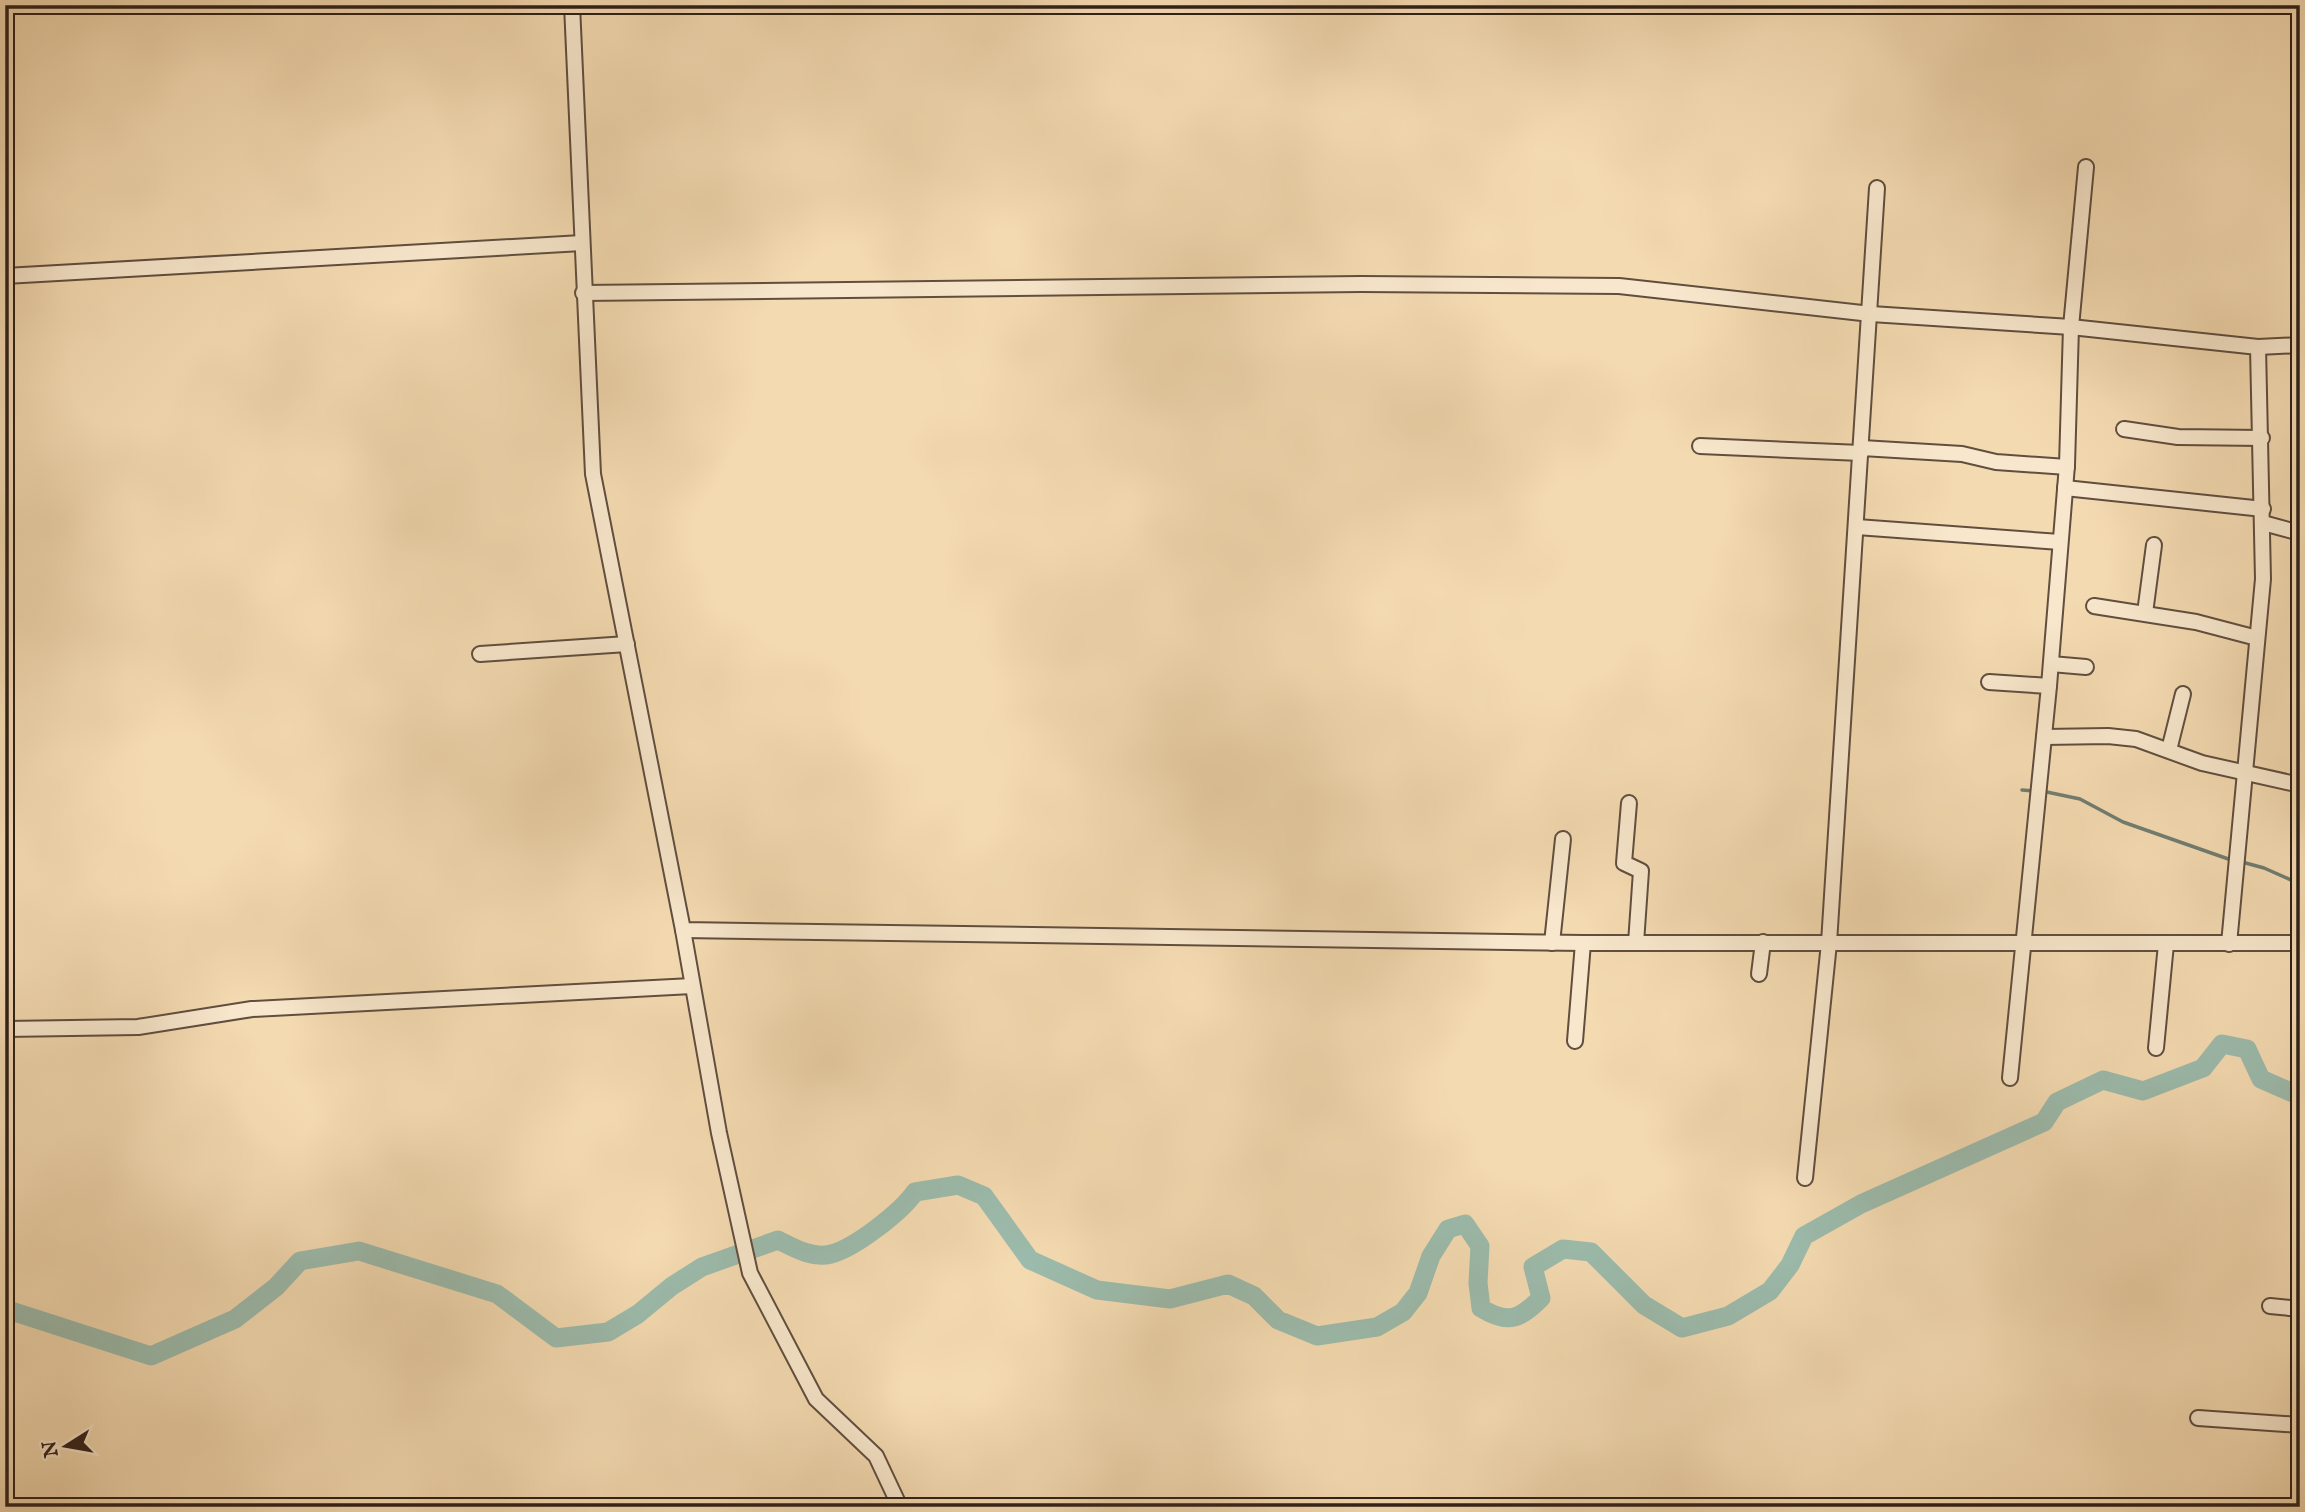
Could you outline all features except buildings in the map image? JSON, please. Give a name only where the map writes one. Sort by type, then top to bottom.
[{"type":"street","points":[[572,5],[593,474],[750,1273],[817,1399],[876,1456],[900,1507]]},
{"type":"street","points":[[2010,1078],[2051,664],[2067,467],[2071,327],[2086,167]]},
{"type":"street","points":[[1805,1178],[1829,943],[1877,188]]},
{"type":"street","points":[[5,275],[582,243]]},
{"type":"street","points":[[583,293],[1361,284],[1619,286],[1871,314],[2071,327],[2258,347],[2300,345]]},
{"type":"street","points":[[2229,944],[2258,638],[2263,516],[2258,347]]},
{"type":"street","points":[[2124,429],[2178,437],[2262,438]]},
{"type":"street","points":[[1700,446],[1962,454],[1996,462],[2067,467]]},
{"type":"street","points":[[2065,488],[2263,516],[2300,533]]},
{"type":"street","points":[[1857,527],[2060,542]]},
{"type":"street","points":[[2145,613],[2154,545]]},
{"type":"street","points":[[2094,606],[2196,622],[2258,638]]},
{"type":"street","points":[[480,654],[627,644]]},
{"type":"street","points":[[2051,664],[2087,667]]},
{"type":"street","points":[[1989,682],[2049,686]]},
{"type":"street","points":[[2169,750],[2183,694]]},
{"type":"street","points":[[2044,737],[2108,736],[2136,739],[2244,773],[2300,785]]},
{"type":"street","points":[[1629,803],[1624,863],[1641,871],[1636,943]]},
{"type":"street","points":[[1552,943],[1563,839]]},
{"type":"street","points":[[683,930],[1552,943],[2300,943]]},
{"type":"street","points":[[1759,974],[1763,942]]},
{"type":"street","points":[[1575,1041],[1583,943]]},
{"type":"street","points":[[2156,1048],[2166,944]]},
{"type":"street","points":[[5,1029],[138,1027],[252,1009],[692,986]]},
{"type":"street","points":[[2270,1306],[2300,1309]]},
{"type":"street","points":[[2198,1418],[2300,1425]]},
{"type":"waterway","points":[[2022,790],[2034,791]]},
{"type":"waterway","points":[[2042,791],[2080,799],[2123,822],[2234,861]]},
{"type":"waterway","points":[[2242,862],[2264,868],[2300,884]]},
{"type":"waterway","points":[[5,1309],[151,1356],[235,1319],[276,1287],[300,1261],[359,1251],[497,1294],[556,1338],[608,1332],[638,1314],[672,1286],[702,1267],[778,1240],[811,1254],[831,1254],[852,1245],[877,1228],[915,1192],[958,1185],[984,1196],[1030,1260],[1097,1290],[1170,1299],[1228,1284],[1254,1296],[1278,1320],[1317,1336],[1377,1327],[1403,1312],[1418,1293],[1431,1256],[1448,1229],[1465,1224],[1480,1246],[1478,1283],[1481,1308],[1490,1313],[1499,1317],[1513,1317],[1534,1305],[1541,1298],[1533,1267],[1563,1249],[1591,1252],[1644,1305],[1682,1328],[1728,1316],[1770,1291],[1790,1265],[1804,1236],[1861,1204],[2044,1122],[2057,1102],[2103,1080],[2143,1091],[2203,1068],[2222,1044],[2247,1049],[2261,1079],[2300,1096]]}]
